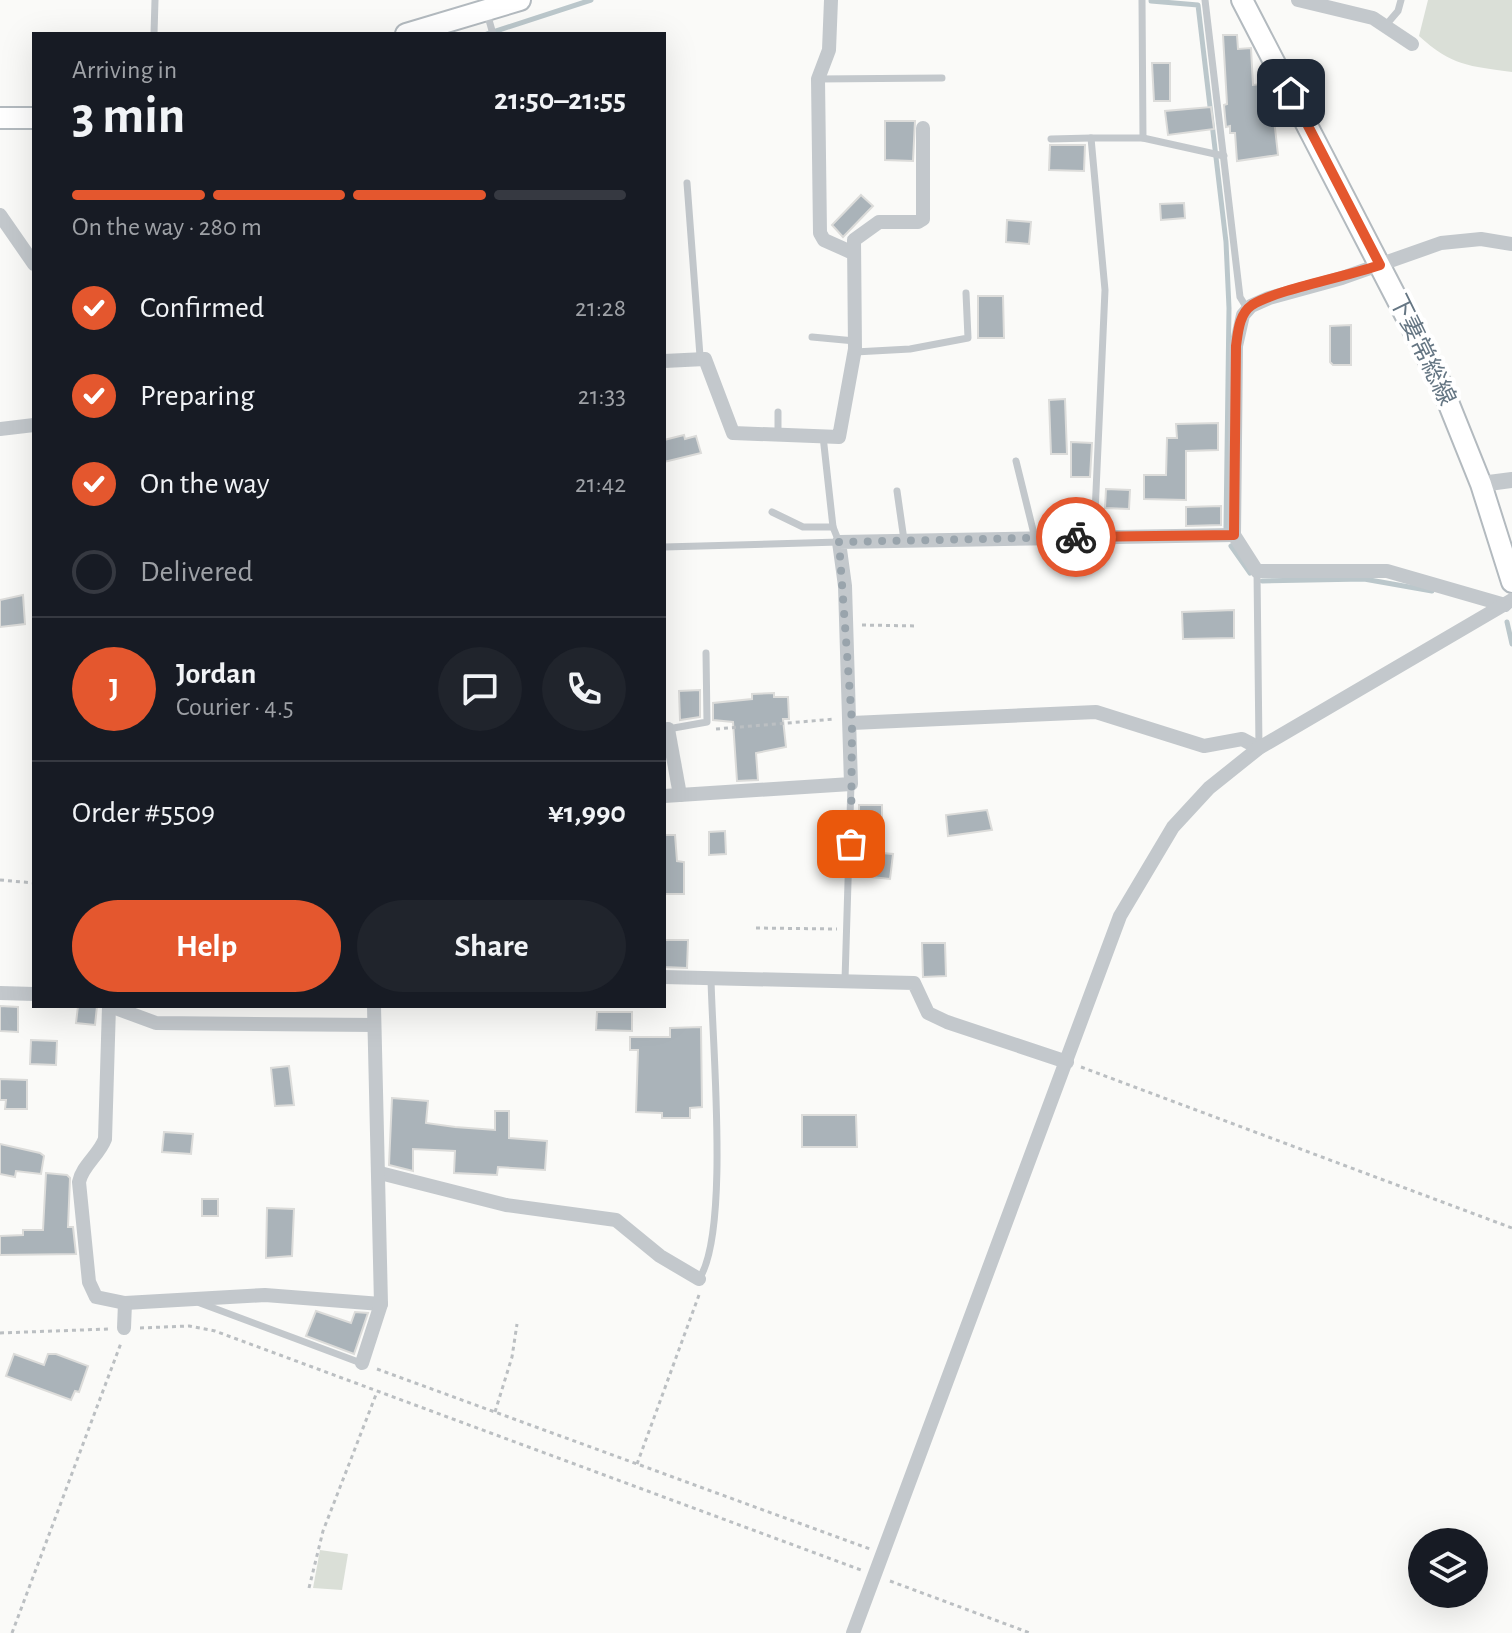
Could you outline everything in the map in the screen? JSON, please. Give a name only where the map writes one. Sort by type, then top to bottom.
[{"type":"main road","points":[[416,32],[488,17],[520,0]]},
{"type":"main road","name":"下妻常総線","points":[[1242,0],[1440,382],[1481,484],[1512,582]]},
{"type":"main road","points":[[0,118],[32,118]]},
{"type":"street","points":[[831,0],[829,50],[818,79],[820,233],[824,240],[853,253]]},
{"type":"street","points":[[1298,0],[1349,10],[1386,25],[1412,44]]},
{"type":"street","points":[[666,361],[700,356],[710,367],[730,430],[740,435],[839,437],[855,346],[854,240],[869,226],[923,219],[923,128]]},
{"type":"street","points":[[0,215],[32,261]]},
{"type":"street","points":[[1508,603],[1387,571],[1257,571],[1234,535],[1236,346],[1239,327],[1248,310],[1269,298],[1380,265],[1419,249],[1458,240],[1512,244]]},
{"type":"street","points":[[0,429],[32,425]]},
{"type":"street","points":[[1481,484],[1512,480]]},
{"type":"street","points":[[666,796],[851,784],[847,624],[836,534],[904,540],[1234,535]]},
{"type":"street","points":[[853,1633],[1120,916],[1141,876],[1173,827],[1203,792],[1259,748],[1508,603]]},
{"type":"street","points":[[851,720],[1096,712],[1204,746],[1242,739],[1259,748]]},
{"type":"street","points":[[668,729],[680,795]]},
{"type":"street","points":[[666,977],[914,983],[928,1013],[1067,1062]]},
{"type":"street","points":[[0,993],[32,994]]},
{"type":"street","points":[[114,1008],[105,1139],[101,1151],[80,1174],[79,1182],[92,1291],[102,1300],[125,1303],[265,1295],[381,1304]]},
{"type":"street","points":[[117,1008],[156,1023],[374,1025]]},
{"type":"street","points":[[362,1363],[381,1304],[374,1008]]},
{"type":"street","points":[[380,1173],[506,1205],[616,1220],[630,1228],[660,1256],[699,1279]]},
{"type":"street","points":[[124,1328],[125,1303]]},
{"type":"lane","points":[[154,32],[155,0]]},
{"type":"lane","points":[[1142,0],[1143,138]]},
{"type":"lane","points":[[1205,0],[1220,155],[1240,297],[1248,310]]},
{"type":"lane","points":[[1386,25],[1398,11],[1401,0]]},
{"type":"lane","points":[[488,17],[492,32]]},
{"type":"lane","points":[[818,79],[942,78]]},
{"type":"lane","points":[[1091,138],[1105,290],[1094,536]]},
{"type":"lane","points":[[1051,139],[1143,138],[1220,155]]},
{"type":"lane","points":[[687,183],[700,356]]},
{"type":"lane","points":[[812,337],[855,346],[910,349],[968,338],[966,293]]},
{"type":"lane","points":[[778,412],[778,436]]},
{"type":"lane","points":[[823,436],[836,534]]},
{"type":"lane","points":[[1016,461],[1035,538]]},
{"type":"lane","points":[[897,491],[904,540]]},
{"type":"lane","points":[[772,512],[803,527],[836,534]]},
{"type":"lane","points":[[666,547],[745,547],[836,534]]},
{"type":"lane","points":[[1257,571],[1259,748]]},
{"type":"lane","points":[[668,729],[707,722],[706,653]]},
{"type":"lane","points":[[845,980],[851,784]]},
{"type":"lane","points":[[699,1279],[709,1262],[716,1214],[711,978]]},
{"type":"lane","points":[[183,1298],[362,1363]]},
{"type":"path","points":[[847,624],[918,626]]},
{"type":"path","points":[[706,730],[851,720]]},
{"type":"path","points":[[0,880],[32,883]]},
{"type":"path","points":[[756,928],[847,929]]},
{"type":"path","points":[[1067,1062],[1512,1228]]},
{"type":"path","points":[[637,1464],[699,1302],[699,1279]]},
{"type":"path","points":[[495,1412],[512,1357],[517,1324]]},
{"type":"path","points":[[0,1333],[189,1326],[215,1331],[1030,1633]]},
{"type":"path","points":[[12,1633],[124,1328]]},
{"type":"path","points":[[362,1363],[882,1554]]},
{"type":"path","points":[[309,1588],[323,1531],[377,1391]]},
{"type":"shaded area","points":[[1428,0],[1512,0],[1512,72],[1462,63],[1441,53],[1419,36]]},
{"type":"shaded area","points":[[320,1550],[348,1554],[342,1590],[313,1588]]},
{"type":"building","points":[[1223,35],[1237,35],[1238,49],[1251,48],[1253,85],[1270,83],[1278,155],[1237,161],[1235,133],[1230,133],[1230,126],[1226,127]]},
{"type":"building","points":[[1152,63],[1170,63],[1170,101],[1154,101]]},
{"type":"building","points":[[1211,107],[1214,129],[1168,135],[1165,111]]},
{"type":"building","points":[[885,121],[915,121],[913,161],[885,160]]},
{"type":"building","points":[[1050,145],[1085,145],[1084,171],[1049,170]]},
{"type":"building","points":[[861,195],[873,206],[843,237],[832,225]]},
{"type":"building","points":[[1184,203],[1185,218],[1161,220],[1160,204]]},
{"type":"building","points":[[1007,220],[1031,222],[1029,244],[1006,242]]},
{"type":"building","points":[[978,296],[1003,296],[1004,338],[978,338]]},
{"type":"building","points":[[1351,325],[1351,365],[1333,365],[1330,362],[1330,326]]},
{"type":"building","points":[[1065,399],[1067,454],[1051,454],[1049,400]]},
{"type":"building","points":[[1218,423],[1218,450],[1186,451],[1186,500],[1144,499],[1144,475],[1166,475],[1167,438],[1177,438],[1176,424]]},
{"type":"building","points":[[696,436],[701,453],[666,462],[666,440]]},
{"type":"building","points":[[1071,442],[1092,443],[1090,477],[1071,477]]},
{"type":"building","points":[[1106,489],[1130,490],[1129,509],[1105,508]]},
{"type":"building","points":[[1221,506],[1221,525],[1186,526],[1186,507]]},
{"type":"building","points":[[23,595],[25,624],[0,627],[0,600]]},
{"type":"building","points":[[1234,610],[1234,638],[1183,639],[1182,612]]},
{"type":"building","points":[[700,690],[700,717],[680,720],[679,691]]},
{"type":"building","points":[[774,693],[774,697],[788,697],[789,719],[783,719],[786,747],[756,753],[758,780],[737,781],[733,722],[713,720],[713,703],[752,699],[752,694]]},
{"type":"building","points":[[859,805],[882,805],[882,853],[893,854],[890,879],[862,876],[867,836],[859,836]]},
{"type":"building","points":[[987,810],[992,830],[948,836],[946,815]]},
{"type":"building","points":[[725,831],[726,854],[709,855],[709,832]]},
{"type":"building","points":[[666,835],[675,835],[677,861],[684,862],[684,894],[666,894]]},
{"type":"building","points":[[666,940],[688,940],[687,968],[666,967]]},
{"type":"building","points":[[922,943],[945,943],[946,976],[923,977]]},
{"type":"building","points":[[0,1006],[18,1007],[18,1032],[0,1031]]},
{"type":"building","points":[[78,1008],[97,1008],[95,1025],[76,1023]]},
{"type":"building","points":[[597,1012],[632,1012],[632,1031],[596,1030]]},
{"type":"building","points":[[701,1027],[702,1107],[690,1108],[690,1118],[662,1118],[662,1113],[636,1112],[638,1050],[630,1050],[630,1037],[670,1037],[670,1028]]},
{"type":"building","points":[[31,1040],[57,1041],[56,1065],[30,1064]]},
{"type":"building","points":[[289,1066],[294,1105],[275,1106],[271,1068]]},
{"type":"building","points":[[0,1079],[27,1080],[27,1109],[5,1109],[6,1100],[0,1100]]},
{"type":"building","points":[[392,1098],[428,1101],[426,1123],[455,1127],[495,1130],[495,1111],[509,1111],[509,1138],[547,1141],[545,1170],[498,1167],[497,1175],[454,1173],[455,1151],[413,1149],[413,1171],[389,1165]]},
{"type":"building","points":[[802,1115],[856,1115],[857,1147],[802,1147]]},
{"type":"building","points":[[164,1132],[193,1134],[191,1154],[162,1152]]},
{"type":"building","points":[[0,1144],[40,1153],[44,1156],[41,1174],[16,1171],[15,1177],[0,1174]]},
{"type":"building","points":[[46,1173],[70,1178],[68,1227],[73,1227],[76,1254],[0,1255],[0,1236],[23,1235],[23,1230],[43,1230]]},
{"type":"building","points":[[202,1199],[218,1199],[218,1216],[202,1216]]},
{"type":"building","points":[[267,1208],[294,1209],[292,1256],[266,1258]]},
{"type":"building","points":[[316,1311],[351,1323],[355,1312],[368,1313],[354,1354],[306,1336]]},
{"type":"building","points":[[14,1354],[44,1365],[48,1354],[56,1354],[88,1366],[79,1392],[75,1391],[71,1400],[6,1376]]},
{"type":"waterway","points":[[493,32],[591,0]]},
{"type":"waterway","points":[[1151,1],[1198,5],[1226,242],[1229,308],[1226,528]]},
{"type":"waterway","points":[[1231,546],[1250,573]]},
{"type":"waterway","points":[[1262,581],[1364,579],[1432,591]]},
{"type":"waterway","points":[[1507,622],[1512,644]]},
{"type":"way so far","points":[[851,844],[852,723],[845,586],[839,542],[1076,537]]},
{"type":"route","points":[[1076,537],[1234,535],[1236,346],[1243,315],[1251,306],[1269,298],[1380,265],[1291,93]]}]
